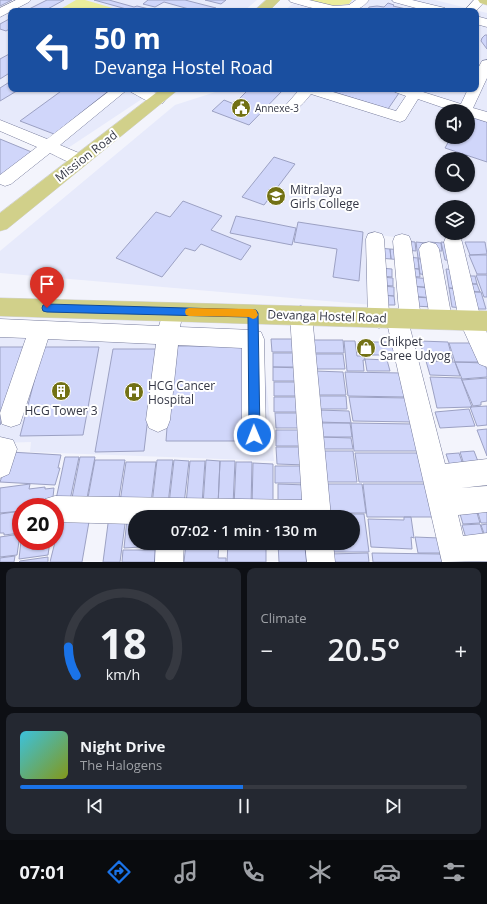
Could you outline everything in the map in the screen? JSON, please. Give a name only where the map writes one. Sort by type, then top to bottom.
[{"type":"main road","points":[[265,8],[274,0]]},
{"type":"main road","name":"Mission Road","points":[[2,221],[169,92]]},
{"type":"main road","name":"Devanga Hostel Road","points":[[0,307],[253,313],[395,319],[478,320]]},
{"type":"street","points":[[10,8],[25,0]]},
{"type":"street","points":[[295,0],[326,8]]},
{"type":"street","points":[[352,8],[363,0]]},
{"type":"street","points":[[473,8],[480,0]]},
{"type":"street","points":[[400,1],[406,5],[420,8]]},
{"type":"street","points":[[479,76],[485,57]]},
{"type":"street","points":[[5,180],[117,92]]},
{"type":"street","points":[[292,106],[305,92]]},
{"type":"street","points":[[318,92],[400,117],[415,92]]},
{"type":"street","points":[[419,92],[449,104]]},
{"type":"street","points":[[469,104],[474,92]]},
{"type":"street","points":[[475,113],[487,117]]},
{"type":"street","points":[[0,125],[80,160]]},
{"type":"street","points":[[375,239],[455,557],[487,547]]},
{"type":"street","points":[[395,319],[402,241]]},
{"type":"street","points":[[453,242],[478,320],[487,356]]},
{"type":"street","points":[[429,249],[441,319]]},
{"type":"street","points":[[158,420],[172,312]]},
{"type":"street","points":[[253,313],[254,435]]},
{"type":"street","points":[[301,315],[317,510]]},
{"type":"street","points":[[0,328],[253,339]]},
{"type":"street","points":[[11,416],[40,330]]},
{"type":"street","points":[[434,478],[487,472]]},
{"type":"street","points":[[441,504],[487,499]]},
{"type":"street","points":[[64,509],[128,512]]},
{"type":"street","points":[[169,562],[170,550]]},
{"type":"street","points":[[320,550],[321,562]]},
{"type":"shaded area","points":[[29,0],[257,0],[248,8],[14,8]]},
{"type":"shaded area","name":"Mitralaya Girls College","points":[[297,0],[435,0],[467,8],[288,8]]},
{"type":"shaded area","name":"Mitralaya Girls College","points":[[479,11],[487,13],[487,310],[412,307],[403,238],[370,234],[373,305],[0,273],[0,251],[175,105],[216,92],[479,92]]},
{"type":"shaded area","points":[[8,12],[8,92],[152,92],[68,148],[0,120],[0,16]]},
{"type":"shaded area","name":"HCG Cancer Hospital","points":[[0,334],[262,341],[274,461],[30,452],[31,442],[0,443]]},
{"type":"green space","points":[[76,0],[85,0],[113,8],[62,8]]},
{"type":"green space","points":[[307,0],[352,0],[349,4],[331,6]]},
{"type":"building","points":[[0,0],[12,0],[0,6]]},
{"type":"building","points":[[47,0],[64,0],[49,8],[31,8]]},
{"type":"building","points":[[94,0],[109,0],[134,7],[137,6],[145,8],[123,8]]},
{"type":"building","points":[[148,0],[185,0],[216,8],[185,8],[164,2],[155,7],[143,4]]},
{"type":"building","points":[[205,0],[226,0],[221,4]]},
{"type":"building","points":[[388,3],[402,8],[368,8],[377,6],[384,7]]},
{"type":"building","points":[[8,20],[8,30],[6,31],[0,29],[0,24]]},
{"type":"building","points":[[485,35],[487,35],[487,49],[481,41]]},
{"type":"building","points":[[8,55],[8,74],[0,79],[0,59]]},
{"type":"building","points":[[8,83],[8,92],[15,92],[0,101],[0,88]]},
{"type":"building","points":[[60,92],[107,92],[54,134],[20,121]]},
{"type":"building","name":"Annexe-3","points":[[246,92],[281,92],[249,125],[212,111],[224,100],[234,104]]},
{"type":"building","points":[[334,92],[399,93],[388,109]]},
{"type":"building","points":[[475,118],[487,122],[487,162],[475,158],[475,152],[457,152],[445,148],[447,144],[475,144]]},
{"type":"building","points":[[0,139],[34,153],[0,180]]},
{"type":"building","points":[[274,157],[295,164],[264,205],[242,197]]},
{"type":"building","points":[[183,201],[222,216],[211,230],[251,246],[241,260],[201,244],[195,251],[185,248],[162,277],[116,258],[156,212],[170,217]]},
{"type":"building","points":[[236,216],[296,228],[292,245],[230,233]]},
{"type":"building","points":[[298,222],[363,232],[359,281],[333,277],[337,249],[294,242]]},
{"type":"building","points":[[404,241],[415,242],[416,251],[406,250]]},
{"type":"building","points":[[416,242],[426,243],[428,259],[418,258]]},
{"type":"building","points":[[430,242],[441,243],[442,251],[431,251]]},
{"type":"building","points":[[441,242],[452,243],[456,261],[445,260]]},
{"type":"building","points":[[465,242],[485,242],[487,254],[470,255]]},
{"type":"building","points":[[378,248],[390,249],[391,259],[379,258]]},
{"type":"building","points":[[390,249],[402,250],[403,260],[391,259]]},
{"type":"building","points":[[469,255],[487,255],[487,274],[477,274]]},
{"type":"building","points":[[406,257],[418,258],[419,269],[407,268]]},
{"type":"building","points":[[418,259],[428,259],[431,275],[420,274]]},
{"type":"building","points":[[380,268],[392,269],[392,277],[381,276]]},
{"type":"building","points":[[408,268],[419,269],[420,277],[409,276]]},
{"type":"building","points":[[446,269],[456,270],[460,289],[449,288]]},
{"type":"building","points":[[476,275],[487,275],[487,297],[484,297]]},
{"type":"building","points":[[461,276],[475,276],[477,284],[464,284]]},
{"type":"building","points":[[381,277],[393,278],[393,286],[381,285]]},
{"type":"building","points":[[409,277],[431,279],[433,288],[410,286]]},
{"type":"building","points":[[463,284],[477,284],[480,292],[465,291]]},
{"type":"building","points":[[382,286],[394,287],[394,296],[382,295]]},
{"type":"building","points":[[410,286],[433,288],[434,298],[411,296]]},
{"type":"building","points":[[449,288],[460,289],[465,308],[452,307]]},
{"type":"building","points":[[465,292],[481,292],[486,309],[470,309]]},
{"type":"building","points":[[382,295],[394,296],[395,305],[383,305]]},
{"type":"building","points":[[412,297],[432,298],[434,307],[413,306]]},
{"type":"building","points":[[271,339],[300,339],[301,352],[272,352]]},
{"type":"building","points":[[312,340],[343,340],[344,353],[313,353]]},
{"type":"building","points":[[344,341],[355,341],[357,356],[364,356],[364,371],[347,371]]},
{"type":"building","points":[[420,341],[448,342],[453,361],[425,361]]},
{"type":"building","points":[[362,342],[394,342],[397,355],[364,355]]},
{"type":"building","points":[[449,343],[476,343],[482,362],[455,362]]},
{"type":"building","points":[[173,346],[245,346],[247,441],[166,441]]},
{"type":"building","points":[[0,347],[24,347],[0,425]]},
{"type":"building","name":"HCG Tower 3","points":[[43,347],[99,347],[83,435],[20,436]]},
{"type":"building","points":[[113,349],[156,349],[144,451],[95,452]]},
{"type":"building","points":[[273,353],[300,353],[301,367],[273,367]]},
{"type":"building","points":[[313,354],[343,354],[345,369],[314,369]]},
{"type":"building","points":[[365,359],[387,360],[390,371],[367,371]]},
{"type":"building","points":[[426,361],[455,362],[460,376],[430,375]]},
{"type":"building","points":[[455,362],[484,363],[487,370],[487,377],[462,379]]},
{"type":"building","points":[[273,367],[300,368],[301,381],[273,381]]},
{"type":"building","points":[[315,371],[343,372],[346,395],[317,395]]},
{"type":"building","points":[[345,372],[401,373],[406,397],[348,396]]},
{"type":"building","points":[[430,377],[461,378],[472,407],[437,408]]},
{"type":"building","points":[[487,378],[487,401],[481,402],[481,405],[473,406],[462,380]]},
{"type":"building","points":[[274,382],[301,382],[302,396],[274,396]]},
{"type":"building","points":[[317,396],[346,396],[347,409],[318,409]]},
{"type":"building","points":[[274,397],[302,397],[303,412],[274,412]]},
{"type":"building","points":[[349,397],[408,398],[412,422],[353,421]]},
{"type":"building","points":[[487,406],[487,425],[477,426],[470,407]]},
{"type":"building","points":[[469,409],[475,426],[440,428],[435,412]]},
{"type":"building","points":[[318,410],[349,411],[351,423],[319,422]]},
{"type":"building","points":[[275,413],[304,413],[305,428],[276,428]]},
{"type":"building","points":[[319,423],[350,423],[352,437],[321,437]]},
{"type":"building","points":[[351,423],[413,424],[418,451],[354,451]]},
{"type":"building","points":[[487,429],[487,456],[477,430]]},
{"type":"building","points":[[276,430],[304,430],[305,446],[276,446]]},
{"type":"building","points":[[322,437],[351,438],[353,449],[324,449]]},
{"type":"building","points":[[276,447],[305,447],[306,465],[277,464]]},
{"type":"building","points":[[320,451],[353,451],[357,482],[323,482]]},
{"type":"building","points":[[474,451],[482,472],[467,474],[460,452]]},
{"type":"building","points":[[10,452],[61,455],[58,468],[60,468],[55,485],[0,482]]},
{"type":"building","points":[[355,453],[419,453],[425,482],[359,482]]},
{"type":"building","points":[[459,453],[466,473],[453,474],[446,454]]},
{"type":"building","points":[[65,457],[79,457],[69,505],[64,505],[64,498],[56,498]]},
{"type":"building","points":[[80,457],[95,457],[86,503],[71,503]]},
{"type":"building","points":[[95,460],[125,460],[118,504],[87,503]]},
{"type":"building","points":[[157,460],[173,460],[168,504],[152,504]]},
{"type":"building","points":[[174,460],[189,461],[184,504],[169,504]]},
{"type":"building","points":[[206,460],[220,461],[218,505],[203,505]]},
{"type":"building","points":[[190,461],[205,461],[202,504],[186,504]]},
{"type":"building","points":[[220,461],[235,461],[233,505],[218,505]]},
{"type":"building","points":[[126,462],[156,462],[151,503],[120,502]]},
{"type":"building","points":[[236,462],[252,462],[251,507],[234,506]]},
{"type":"building","points":[[253,463],[273,464],[273,507],[252,507]]},
{"type":"building","points":[[275,466],[306,466],[307,483],[275,483]]},
{"type":"building","points":[[30,484],[29,489],[45,487],[45,489],[54,488],[53,498],[12,498],[12,512],[0,513],[0,488]]},
{"type":"building","points":[[278,484],[307,485],[308,506],[278,505]]},
{"type":"building","points":[[322,484],[362,484],[366,513],[360,513],[360,510],[324,510]]},
{"type":"building","points":[[363,484],[427,484],[434,517],[367,517]]},
{"type":"building","points":[[474,503],[480,523],[463,524],[457,504]]},
{"type":"building","points":[[475,503],[487,503],[487,523],[481,523]]},
{"type":"building","points":[[12,512],[12,534],[4,535],[4,533],[0,533],[0,514]]},
{"type":"building","points":[[360,514],[364,514],[369,552],[331,552],[331,550],[360,550]]},
{"type":"building","points":[[64,516],[90,516],[82,562],[50,562],[53,550],[64,550]]},
{"type":"building","points":[[109,516],[126,516],[120,562],[103,562]]},
{"type":"building","points":[[404,517],[411,517],[414,538],[411,537],[412,549],[371,547],[368,519],[404,520]]},
{"type":"building","points":[[127,519],[128,519],[128,548],[124,548]]},
{"type":"building","points":[[480,524],[487,546],[469,548],[462,525]]},
{"type":"building","points":[[487,524],[487,542],[481,525]]},
{"type":"building","points":[[12,535],[12,550],[18,550],[17,555],[0,557],[0,537]]},
{"type":"building","points":[[415,537],[439,538],[442,553],[418,553]]},
{"type":"building","points":[[20,550],[49,550],[48,555],[19,559]]},
{"type":"building","points":[[123,550],[161,550],[160,562],[122,562]]},
{"type":"building","points":[[185,550],[219,550],[218,558],[226,558],[226,562],[184,562]]},
{"type":"building","points":[[228,550],[266,550],[266,562],[227,562]]},
{"type":"building","points":[[278,550],[312,550],[313,562],[279,562]]},
{"type":"building","points":[[368,553],[369,562],[330,562],[329,554]]},
{"type":"building","points":[[372,553],[440,554],[442,562],[373,562]]},
{"type":"building","points":[[15,556],[14,562],[0,562],[0,558]]},
{"type":"building","points":[[48,557],[48,562],[19,562],[20,561]]},
{"type":"slow traffic","points":[[189,312],[253,313],[253,315]]},
{"type":"place","name":"Annexe-3","points":[[241,108]]},
{"type":"place","name":"Mitralaya Girls College","points":[[276,196]]},
{"type":"place","name":"Chikpet Saree Udyog","points":[[366,348]]},
{"type":"place","name":"HCG Tower 3","points":[[61,391]]},
{"type":"place","name":"HCG Cancer Hospital","points":[[134,392]]},
{"type":"route","points":[[47,308],[253,313],[254,435]]}]
